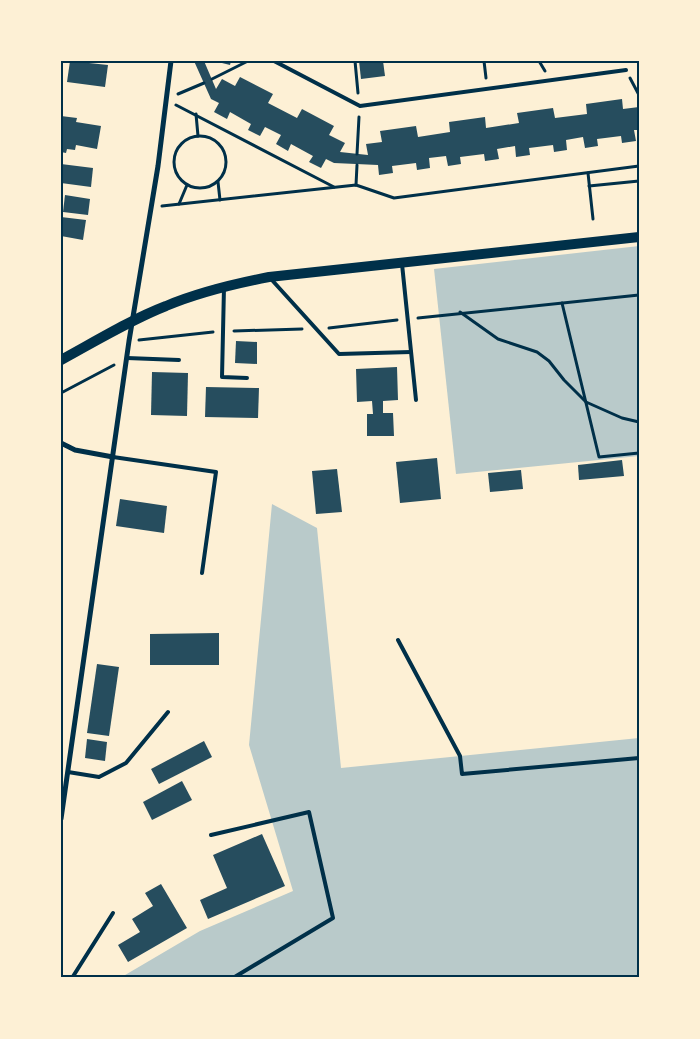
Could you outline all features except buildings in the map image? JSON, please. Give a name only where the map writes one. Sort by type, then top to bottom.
[{"type":"main road","points":[[61,360],[132,321],[165,306],[224,286],[269,277],[639,237]]},
{"type":"street","points":[[61,819],[129,341],[167,100],[171,61]]},
{"type":"street","points":[[61,443],[75,450],[113,457]]},
{"type":"lane","points":[[274,61],[360,106],[626,70]]},
{"type":"lane","points":[[401,262],[416,400]]},
{"type":"lane","points":[[269,277],[339,354],[411,352]]},
{"type":"lane","points":[[224,286],[222,377],[248,378]]},
{"type":"lane","points":[[127,358],[179,360]]},
{"type":"lane","points":[[113,457],[216,472],[202,573]]},
{"type":"lane","points":[[398,640],[460,756],[462,774],[639,758]]},
{"type":"lane","points":[[68,772],[100,777],[126,763],[168,712]]},
{"type":"lane","points":[[211,835],[309,812],[334,918],[233,978]]},
{"type":"lane","points":[[72,978],[113,913]]},
{"type":"path","points":[[212,79],[248,61]]},
{"type":"path","points":[[354,61],[360,106],[357,154]]},
{"type":"path","points":[[484,61],[486,89]]},
{"type":"path","points":[[626,70],[639,95]]},
{"type":"path","points":[[167,100],[204,82]]},
{"type":"path","points":[[167,100],[334,188]]},
{"type":"path","points":[[196,114],[198,136]]},
{"type":"path","points":[[218,182],[203,188],[187,185],[176,172],[175,156],[183,142],[198,136],[214,139],[225,152],[226,168],[218,182],[220,200]]},
{"type":"path","points":[[356,185],[357,165]]},
{"type":"path","points":[[151,207],[356,185],[394,198],[639,166]]},
{"type":"path","points":[[588,173],[593,219]]},
{"type":"path","points":[[590,186],[639,181]]},
{"type":"path","points":[[179,204],[187,185]]},
{"type":"path","points":[[129,341],[223,331],[315,329],[460,312],[639,295]]},
{"type":"path","points":[[562,303],[599,457],[639,453]]},
{"type":"path","points":[[460,312],[498,339],[538,352],[549,360],[564,380],[586,402],[622,418],[639,422]]},
{"type":"path","points":[[61,393],[127,358]]},
{"type":"shaded area","points":[[639,246],[639,456],[456,474],[434,269]]},
{"type":"shaded area","points":[[272,504],[317,528],[341,768],[639,738],[639,978],[120,978],[200,931],[293,891],[249,745]]}]
